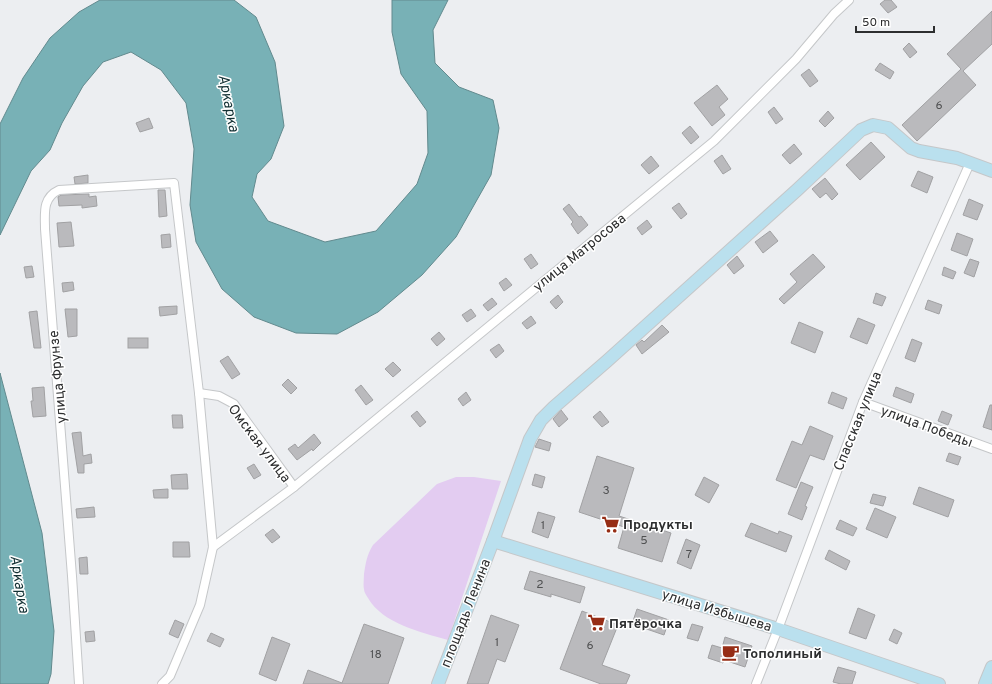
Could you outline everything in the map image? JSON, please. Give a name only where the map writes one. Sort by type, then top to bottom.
[{"type":"street","name":"улица Матросова","points":[[294,487],[714,141],[796,59],[834,14],[849,0]]},
{"type":"street","name":"площадь Ленина","points":[[438,684],[493,541],[530,439],[541,420],[554,407],[791,195],[861,130],[873,125],[888,128],[911,148],[919,152],[957,158],[970,163]]},
{"type":"street","points":[[970,163],[992,171]]},
{"type":"street","name":"Спасская улица","points":[[756,684],[863,402],[970,163]]},
{"type":"street","name":"улица Фрунзе","points":[[79,684],[45,229],[45,204],[51,194],[59,190],[174,183],[199,392]]},
{"type":"street","name":"Омская улица","points":[[199,392],[219,396],[234,404],[294,487],[213,547]]},
{"type":"street","points":[[162,684],[170,676],[200,605],[213,547],[199,392]]},
{"type":"street","name":"улица Победы","points":[[863,402],[992,449]]},
{"type":"street","name":"улица Избышева","points":[[493,541],[778,629],[939,684]]},
{"type":"street","points":[[985,684],[992,667]]},
{"type":"shaded area","points":[[456,477],[474,477],[501,481],[448,640],[404,626],[383,614],[375,607],[365,594],[364,574],[367,558],[373,545],[437,484]]},
{"type":"water","name":"Аркарка","points":[[100,0],[234,0],[256,17],[275,62],[284,126],[271,159],[257,174],[252,197],[268,221],[325,242],[376,231],[417,184],[428,153],[427,111],[401,74],[392,32],[392,0],[448,0],[433,30],[435,63],[459,87],[493,100],[499,128],[491,175],[456,237],[422,275],[378,312],[337,334],[296,333],[254,317],[222,289],[196,242],[190,205],[194,149],[186,103],[161,70],[131,52],[103,62],[83,86],[62,123],[50,150],[31,171],[0,235],[0,124],[23,78],[50,38],[79,12]]},
{"type":"water","name":"Аркарка","points":[[0,373],[42,533],[54,631],[51,674],[48,684],[0,684]]},
{"type":"building","points":[[885,0],[891,0],[897,7],[888,13],[880,4]]},
{"type":"building","points":[[992,11],[992,44],[963,71],[976,85],[917,141],[902,125],[961,69],[947,54]]},
{"type":"building","points":[[909,43],[917,52],[910,58],[903,49]]},
{"type":"building","points":[[880,63],[894,72],[890,79],[875,70]]},
{"type":"building","points":[[809,69],[818,81],[810,87],[801,75]]},
{"type":"building","points":[[717,85],[728,99],[719,107],[725,115],[712,126],[694,103]]},
{"type":"building","points":[[774,107],[783,119],[776,124],[768,112]]},
{"type":"building","points":[[828,111],[834,118],[825,127],[819,121]]},
{"type":"building","points":[[149,118],[153,128],[140,132],[136,123]]},
{"type":"building","points":[[690,126],[699,137],[691,144],[682,133]]},
{"type":"building","points":[[871,142],[885,157],[860,180],[846,165]]},
{"type":"building","points":[[794,144],[802,154],[790,164],[782,155]]},
{"type":"building","points":[[722,155],[731,169],[723,174],[714,161]]},
{"type":"building","points":[[651,156],[659,166],[649,174],[641,165]]},
{"type":"building","points":[[918,171],[933,177],[927,193],[911,186]]},
{"type":"building","points":[[88,175],[88,183],[75,184],[74,177]]},
{"type":"building","points":[[825,178],[838,194],[832,200],[826,193],[820,198],[812,189]]},
{"type":"building","points":[[158,190],[165,190],[167,216],[159,217]]},
{"type":"building","points":[[89,194],[89,197],[96,196],[97,206],[82,208],[82,205],[59,206],[58,197],[61,195]]},
{"type":"building","points":[[969,199],[983,205],[977,220],[963,215]]},
{"type":"building","points":[[679,203],[687,214],[681,219],[672,208]]},
{"type":"building","points":[[569,204],[579,217],[581,216],[588,225],[578,234],[571,224],[573,222],[563,209]]},
{"type":"building","points":[[647,220],[652,227],[642,235],[637,228]]},
{"type":"building","points":[[71,222],[74,246],[59,247],[57,223]]},
{"type":"building","points":[[770,231],[778,241],[763,253],[755,242]]},
{"type":"building","points":[[957,233],[973,239],[967,256],[951,250]]},
{"type":"building","points":[[170,234],[171,247],[162,248],[161,235]]},
{"type":"building","points":[[531,254],[538,264],[531,269],[524,259]]},
{"type":"building","points":[[813,254],[825,267],[784,304],[779,299],[797,282],[790,274]]},
{"type":"building","points":[[737,256],[744,266],[734,274],[727,265]]},
{"type":"building","points":[[970,259],[979,262],[974,277],[964,273]]},
{"type":"building","points":[[32,266],[34,277],[26,278],[24,267]]},
{"type":"building","points":[[944,267],[956,272],[953,279],[942,275]]},
{"type":"building","points":[[506,278],[512,285],[504,291],[499,283]]},
{"type":"building","points":[[73,282],[74,290],[63,292],[62,283]]},
{"type":"building","points":[[876,293],[886,297],[882,306],[873,303]]},
{"type":"building","points":[[558,295],[563,302],[556,309],[550,302]]},
{"type":"building","points":[[492,298],[497,304],[488,311],[483,305]]},
{"type":"building","points":[[928,300],[942,305],[939,314],[925,309]]},
{"type":"building","points":[[177,306],[177,314],[160,316],[159,307]]},
{"type":"building","points":[[65,309],[77,309],[77,336],[68,337]]},
{"type":"building","points":[[471,309],[476,316],[467,322],[462,315]]},
{"type":"building","points":[[37,311],[41,348],[34,348],[29,312]]},
{"type":"building","points":[[531,316],[536,323],[527,329],[522,323]]},
{"type":"building","points":[[858,318],[875,325],[867,344],[850,337]]},
{"type":"building","points":[[799,322],[823,332],[815,353],[791,343]]},
{"type":"building","points":[[662,325],[669,332],[642,354],[636,345],[642,340],[644,342]]},
{"type":"building","points":[[439,332],[445,339],[437,346],[431,339]]},
{"type":"building","points":[[128,338],[148,338],[148,348],[128,348]]},
{"type":"building","points":[[912,339],[922,343],[915,362],[905,358]]},
{"type":"building","points":[[499,344],[504,351],[496,358],[490,350]]},
{"type":"building","points":[[228,356],[240,374],[232,379],[220,361]]},
{"type":"building","points":[[393,362],[401,370],[393,377],[385,369]]},
{"type":"building","points":[[288,379],[297,388],[291,394],[282,385]]},
{"type":"building","points":[[361,385],[373,400],[366,405],[355,390]]},
{"type":"building","points":[[44,387],[46,416],[33,417],[31,401],[33,401],[32,388]]},
{"type":"building","points":[[896,387],[914,394],[911,403],[893,396]]},
{"type":"building","points":[[466,392],[471,400],[463,406],[458,399]]},
{"type":"building","points":[[832,392],[847,398],[843,409],[828,403]]},
{"type":"building","points":[[990,405],[992,405],[992,430],[983,427]]},
{"type":"building","points":[[561,410],[568,419],[559,427],[553,419]]},
{"type":"building","points":[[417,411],[426,422],[420,427],[411,416]]},
{"type":"building","points":[[600,411],[609,422],[602,427],[593,417]]},
{"type":"building","points":[[942,411],[952,415],[948,425],[938,421]]},
{"type":"building","points":[[172,415],[182,415],[183,428],[173,428]]},
{"type":"building","points":[[810,426],[833,436],[824,460],[810,455],[796,488],[776,480],[792,441],[802,445]]},
{"type":"building","points":[[81,432],[83,456],[91,454],[92,463],[84,464],[84,473],[78,473],[72,433]]},
{"type":"building","points":[[314,434],[321,443],[313,451],[312,449],[297,460],[288,449],[295,444],[298,448]]},
{"type":"building","points":[[539,439],[551,443],[549,451],[535,447]]},
{"type":"building","points":[[949,453],[961,457],[958,465],[946,461]]},
{"type":"building","points":[[597,456],[634,468],[619,516],[671,533],[662,562],[618,548],[624,527],[579,512]]},
{"type":"building","points":[[254,464],[261,475],[254,479],[247,468]]},
{"type":"building","points":[[187,474],[188,489],[172,489],[171,475]]},
{"type":"building","points":[[535,474],[545,477],[542,488],[532,485]]},
{"type":"building","points":[[704,477],[719,485],[709,503],[695,495]]},
{"type":"building","points":[[801,482],[813,487],[805,506],[807,507],[802,520],[788,514]]},
{"type":"building","points":[[919,487],[954,500],[948,517],[913,504]]},
{"type":"building","points":[[168,489],[168,498],[154,498],[153,490]]},
{"type":"building","points":[[873,494],[886,497],[883,506],[870,503]]},
{"type":"building","points":[[94,507],[95,517],[77,518],[76,509]]},
{"type":"building","points":[[875,508],[896,517],[887,538],[866,529]]},
{"type":"building","points":[[538,512],[555,517],[548,538],[532,532]]},
{"type":"building","points":[[840,520],[857,528],[853,536],[836,529]]},
{"type":"building","points":[[751,523],[778,534],[779,531],[792,536],[786,552],[745,536]]},
{"type":"building","points":[[273,529],[280,537],[272,543],[265,535]]},
{"type":"building","points":[[686,539],[700,545],[691,569],[677,563]]},
{"type":"building","points":[[173,542],[189,542],[190,557],[173,557]]},
{"type":"building","points":[[829,550],[850,561],[846,570],[825,559]]},
{"type":"building","points":[[87,557],[88,574],[80,574],[79,558]]},
{"type":"building","points":[[530,571],[585,587],[580,603],[551,594],[551,597],[524,589]]},
{"type":"building","points":[[858,608],[875,615],[866,639],[849,633]]},
{"type":"building","points":[[637,609],[669,620],[664,635],[632,624]]},
{"type":"building","points":[[582,611],[618,625],[602,665],[630,675],[626,684],[601,684],[560,669]]},
{"type":"building","points":[[491,615],[519,625],[505,662],[497,659],[488,684],[467,684]]},
{"type":"building","points":[[175,620],[184,624],[178,638],[169,634]]},
{"type":"building","points":[[364,624],[404,638],[388,684],[303,684],[308,670],[342,683]]},
{"type":"building","points":[[692,624],[703,627],[698,641],[687,638]]},
{"type":"building","points":[[894,629],[902,633],[897,644],[889,640]]},
{"type":"building","points":[[94,631],[95,641],[86,642],[85,632]]},
{"type":"building","points":[[211,633],[224,639],[220,647],[207,641]]},
{"type":"building","points":[[272,637],[290,644],[276,681],[259,674]]},
{"type":"building","name":"Тополиный","points":[[725,637],[752,646],[745,667],[724,660],[723,663],[708,658],[712,645],[722,648]]},
{"type":"building","points":[[838,667],[856,672],[852,684],[833,682]]},
{"type":"place","name":"Продукты","points":[[610,524]]},
{"type":"place","name":"Пятёрочка","points":[[596,623]]},
{"type":"place","name":"Тополиный","points":[[730,653]]}]
